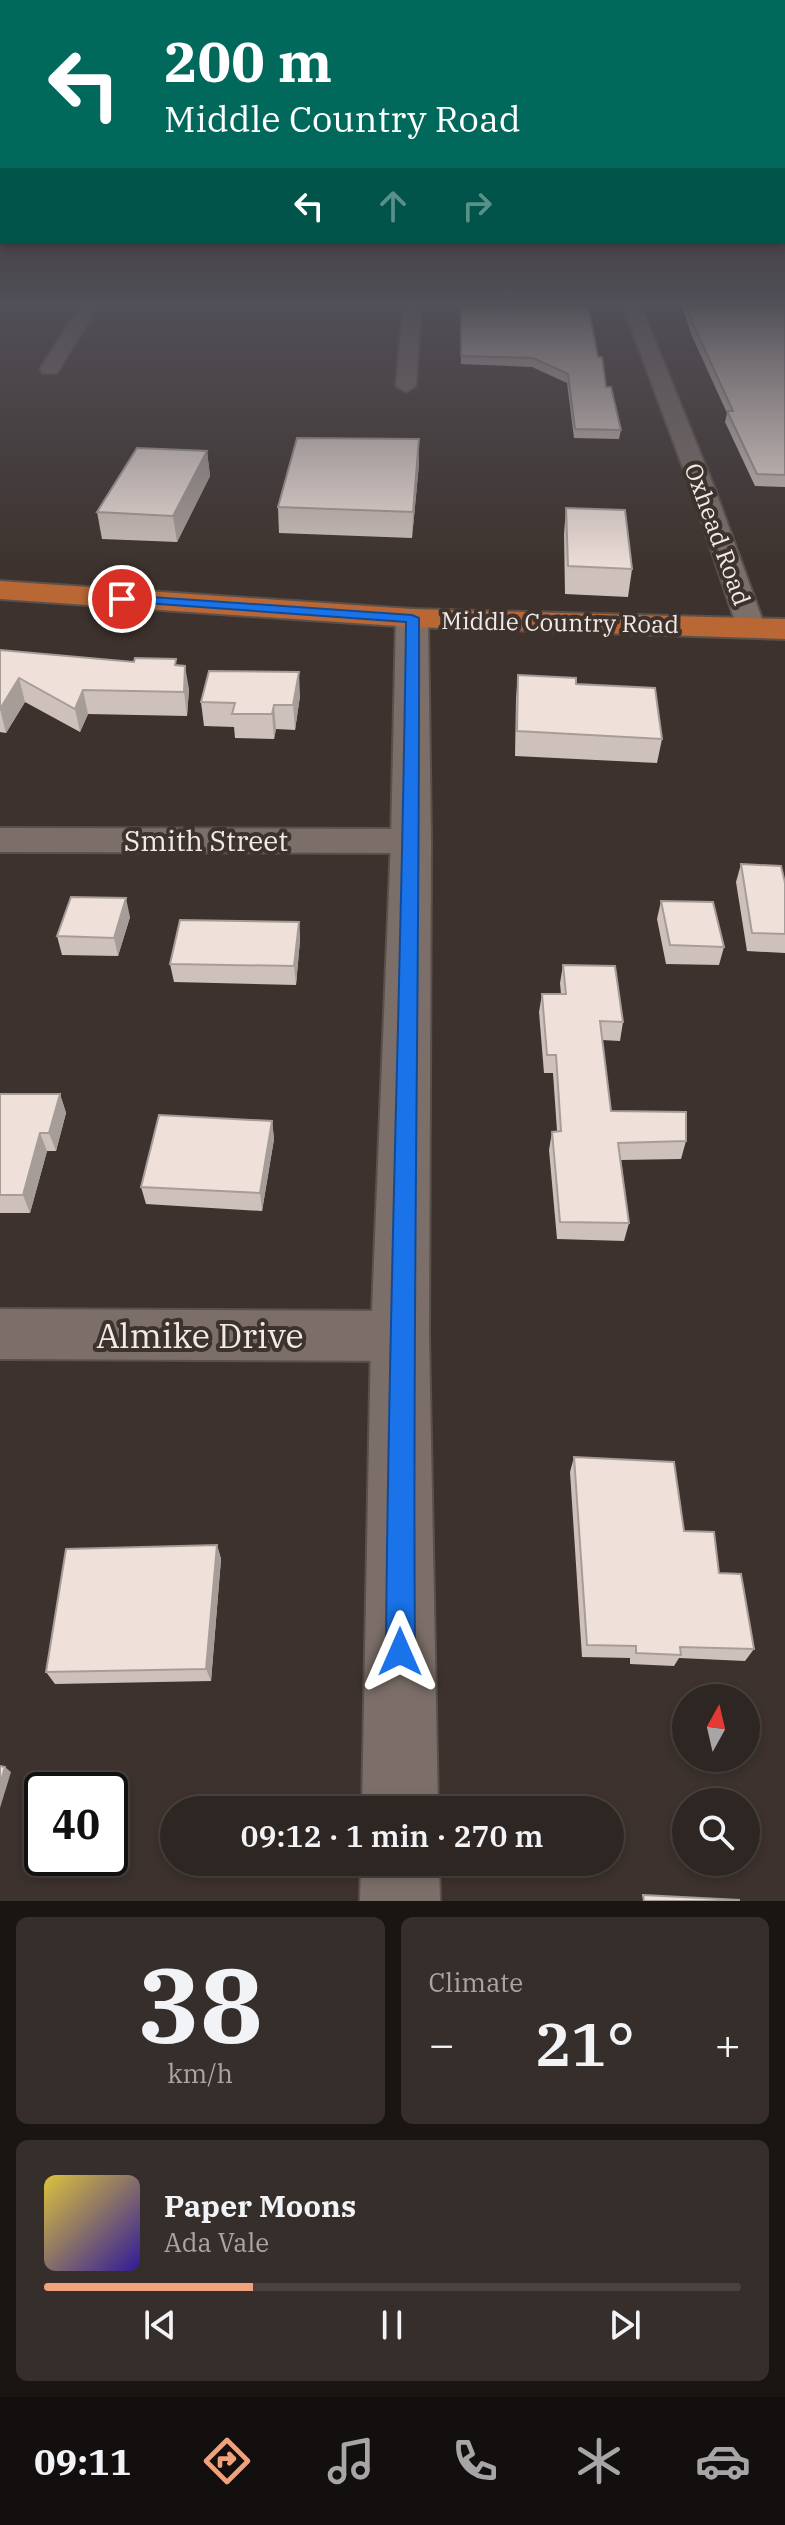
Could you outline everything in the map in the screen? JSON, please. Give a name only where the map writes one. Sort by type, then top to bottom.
[{"type":"main road","name":"Middle Country Road","points":[[0,590],[412,618],[785,629]]},
{"type":"street","name":"Oxhead Road","points":[[666,395],[751,627]]},
{"type":"street","points":[[400,1796],[400,1336],[411,841],[412,618]]},
{"type":"street","name":"Smith Street","points":[[0,840],[411,841]]},
{"type":"street","name":"Almike Drive","points":[[0,1334],[400,1336]]},
{"type":"street","points":[[400,1876],[400,1901]]},
{"type":"building","points":[[571,395],[613,395],[621,430],[575,429]]},
{"type":"building","points":[[726,395],[785,395],[785,475],[757,474],[727,411],[733,411]]},
{"type":"building","points":[[297,438],[419,439],[413,512],[278,507]]},
{"type":"building","points":[[137,448],[207,451],[173,516],[97,512]]},
{"type":"building","points":[[566,508],[625,510],[632,569],[568,566]]},
{"type":"building","points":[[0,650],[134,662],[135,658],[176,659],[175,665],[185,666],[184,692],[83,690],[75,709],[19,678],[0,709]]},
{"type":"building","points":[[209,671],[299,672],[293,705],[274,705],[272,714],[232,714],[235,703],[201,702]]},
{"type":"building","points":[[518,675],[576,678],[576,684],[655,688],[662,739],[517,731]]},
{"type":"building","points":[[741,864],[781,866],[785,883],[785,934],[752,933]]},
{"type":"building","points":[[71,897],[126,898],[114,938],[57,936]]},
{"type":"building","points":[[661,901],[713,902],[724,947],[670,945]]},
{"type":"building","points":[[180,920],[299,922],[294,966],[170,964]]},
{"type":"building","points":[[563,965],[615,966],[623,1022],[600,1021],[611,1111],[686,1112],[686,1141],[618,1143],[629,1223],[560,1222],[552,1132],[561,1131],[556,1055],[547,1055],[542,994],[566,994]]},
{"type":"building","points":[[0,1094],[60,1094],[49,1133],[40,1133],[23,1195],[0,1195]]},
{"type":"building","points":[[159,1115],[272,1121],[260,1193],[141,1187]]},
{"type":"building","points":[[574,1457],[674,1462],[684,1531],[714,1532],[719,1573],[741,1574],[754,1649],[680,1647],[681,1655],[636,1653],[636,1646],[587,1645]]},
{"type":"building","points":[[217,1545],[206,1669],[46,1672],[66,1549]]},
{"type":"building","points":[[0,1766],[5,1767],[0,1784]]},
{"type":"building","points":[[643,1895],[739,1900],[739,1901],[644,1901]]},
{"type":"route","points":[[122,599],[412,618],[411,841],[400,1336],[400,1652]]}]
